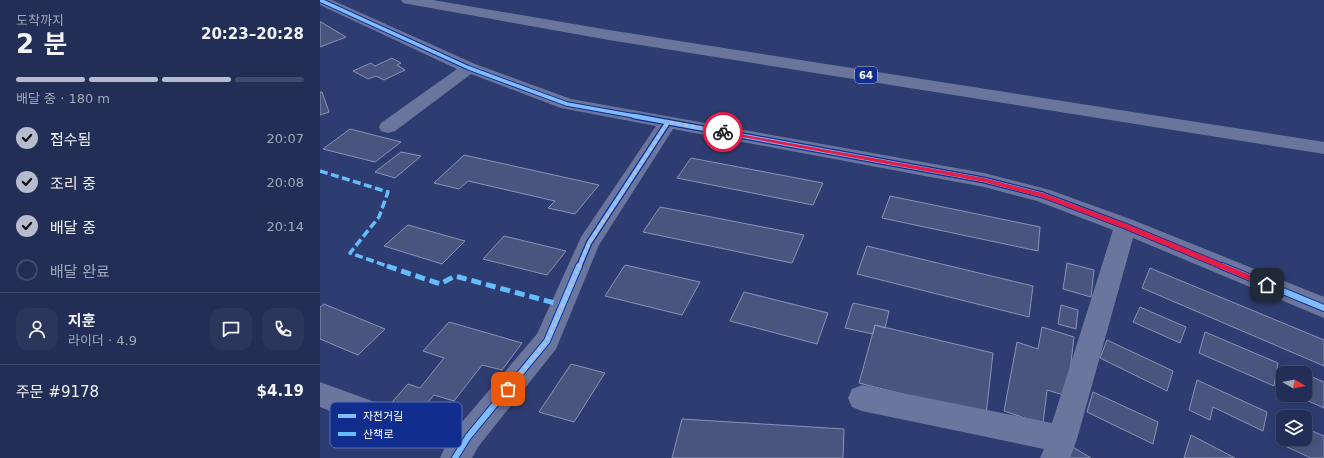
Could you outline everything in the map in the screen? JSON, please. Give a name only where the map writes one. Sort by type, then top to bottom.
[{"type":"main road","name":"64","points":[[408,0],[609,35],[1324,148]]},
{"type":"street","points":[[320,0],[469,68],[566,104],[984,180],[1043,195],[1125,226],[1324,308]]},
{"type":"street","points":[[388,127],[469,68]]},
{"type":"street","points":[[462,448],[547,341],[589,243],[668,122]]},
{"type":"street","points":[[862,398],[1059,449],[1125,226]]},
{"type":"street","points":[[320,394],[341,402]]},
{"type":"building","points":[[321,22],[346,37],[320,47]]},
{"type":"building","points":[[392,58],[401,63],[397,65],[405,70],[384,80],[376,76],[368,79],[353,71],[371,63],[375,66]]},
{"type":"building","points":[[320,92],[322,92],[329,112],[320,115]]},
{"type":"building","points":[[350,129],[401,142],[375,162],[323,149]]},
{"type":"building","points":[[401,152],[421,156],[395,178],[375,172]]},
{"type":"building","points":[[464,155],[599,185],[575,214],[548,208],[555,201],[468,181],[459,189],[434,183]]},
{"type":"building","points":[[691,158],[823,183],[813,205],[677,178]]},
{"type":"building","points":[[890,196],[1040,227],[1038,251],[882,218]]},
{"type":"building","points":[[660,207],[804,235],[792,263],[643,232]]},
{"type":"building","points":[[408,225],[465,241],[442,264],[384,246]]},
{"type":"building","points":[[504,236],[566,251],[547,275],[483,259]]},
{"type":"building","points":[[867,246],[1033,286],[1029,317],[857,274]]},
{"type":"building","points":[[1067,263],[1094,270],[1091,297],[1063,289]]},
{"type":"building","points":[[625,265],[700,282],[682,315],[605,296]]},
{"type":"building","points":[[1150,268],[1324,340],[1324,366],[1142,288]]},
{"type":"building","points":[[744,292],[828,313],[817,344],[730,321]]},
{"type":"building","points":[[853,303],[889,311],[885,328],[875,325],[873,334],[845,328]]},
{"type":"building","points":[[324,304],[385,329],[358,355],[320,339],[320,307]]},
{"type":"building","points":[[1061,305],[1078,310],[1076,329],[1058,324]]},
{"type":"building","points":[[1140,307],[1186,327],[1180,343],[1133,322]]},
{"type":"building","points":[[449,322],[522,343],[502,370],[482,365],[454,401],[434,395],[428,402],[392,402],[408,384],[420,388],[444,358],[423,351]]},
{"type":"building","points":[[875,325],[993,353],[986,415],[859,383]]},
{"type":"building","points":[[1042,327],[1074,337],[1067,396],[1047,390],[1043,424],[1004,411],[1017,342],[1038,349]]},
{"type":"building","points":[[1205,332],[1278,363],[1277,366],[1276,366],[1274,386],[1199,353]]},
{"type":"building","points":[[1107,340],[1173,371],[1167,391],[1100,358]]},
{"type":"building","points":[[571,364],[605,373],[574,422],[539,412]]},
{"type":"building","points":[[1312,377],[1324,382],[1324,408],[1310,402],[1312,402]]},
{"type":"building","points":[[1197,380],[1267,412],[1263,431],[1213,407],[1210,420],[1189,410]]},
{"type":"building","points":[[1093,392],[1158,422],[1153,444],[1087,412]]},
{"type":"building","points":[[682,419],[844,429],[843,458],[672,458]]},
{"type":"building","points":[[1312,431],[1324,436],[1324,458],[1311,458],[1285,446],[1312,446]]},
{"type":"building","points":[[1191,435],[1235,458],[1184,458]]},
{"type":"building","points":[[1071,446],[1091,458],[1065,458]]},
{"type":"marked path","points":[[320,171],[388,192],[379,217],[350,253],[440,284],[455,276],[562,305]]},
{"type":"cycle path","points":[[320,0],[469,68],[567,104],[984,180],[1043,195],[1125,226],[1324,308]]},
{"type":"cycle path","points":[[462,447],[468,437],[547,341],[589,243],[668,122]]},
{"type":"cycle path","points":[[455,458],[461,448]]},
{"type":"way so far","points":[[508,389],[547,341],[589,243],[668,122],[723,132]]},
{"type":"route","points":[[723,132],[984,180],[1043,195],[1125,226],[1267,285]]}]
